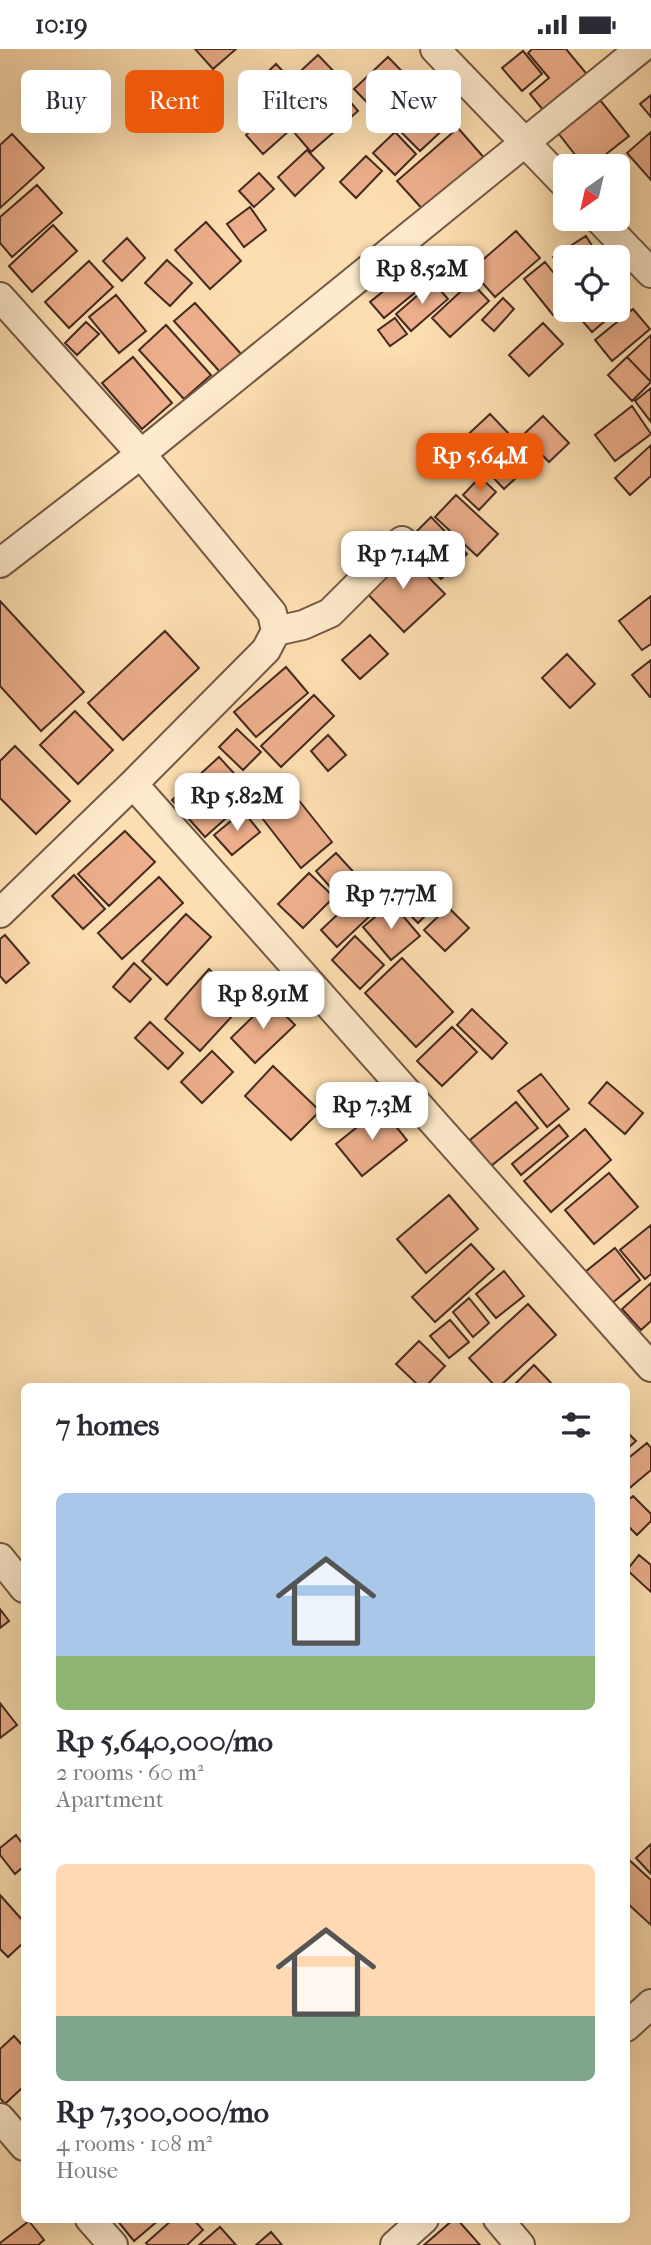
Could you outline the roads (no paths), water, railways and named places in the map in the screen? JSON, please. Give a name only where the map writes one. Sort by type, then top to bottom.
[{"type":"street","points":[[435,49],[553,171]]},
{"type":"street","points":[[0,563],[141,454],[640,49]]},
{"type":"street","points":[[611,231],[651,273]]},
{"type":"street","points":[[0,297],[141,454],[272,613],[276,631],[266,650],[0,913]]},
{"type":"street","points":[[276,631],[303,625],[330,613],[402,541]]},
{"type":"street","points":[[133,784],[651,1367]]},
{"type":"street","points":[[0,1558],[21,1584]]},
{"type":"street","points":[[630,2023],[651,2004]]},
{"type":"street","points":[[0,2118],[21,2142]]},
{"type":"street","points":[[94,2223],[113,2245]]},
{"type":"street","points":[[395,2245],[420,2223]]},
{"type":"street","points":[[501,2223],[520,2245]]}]
